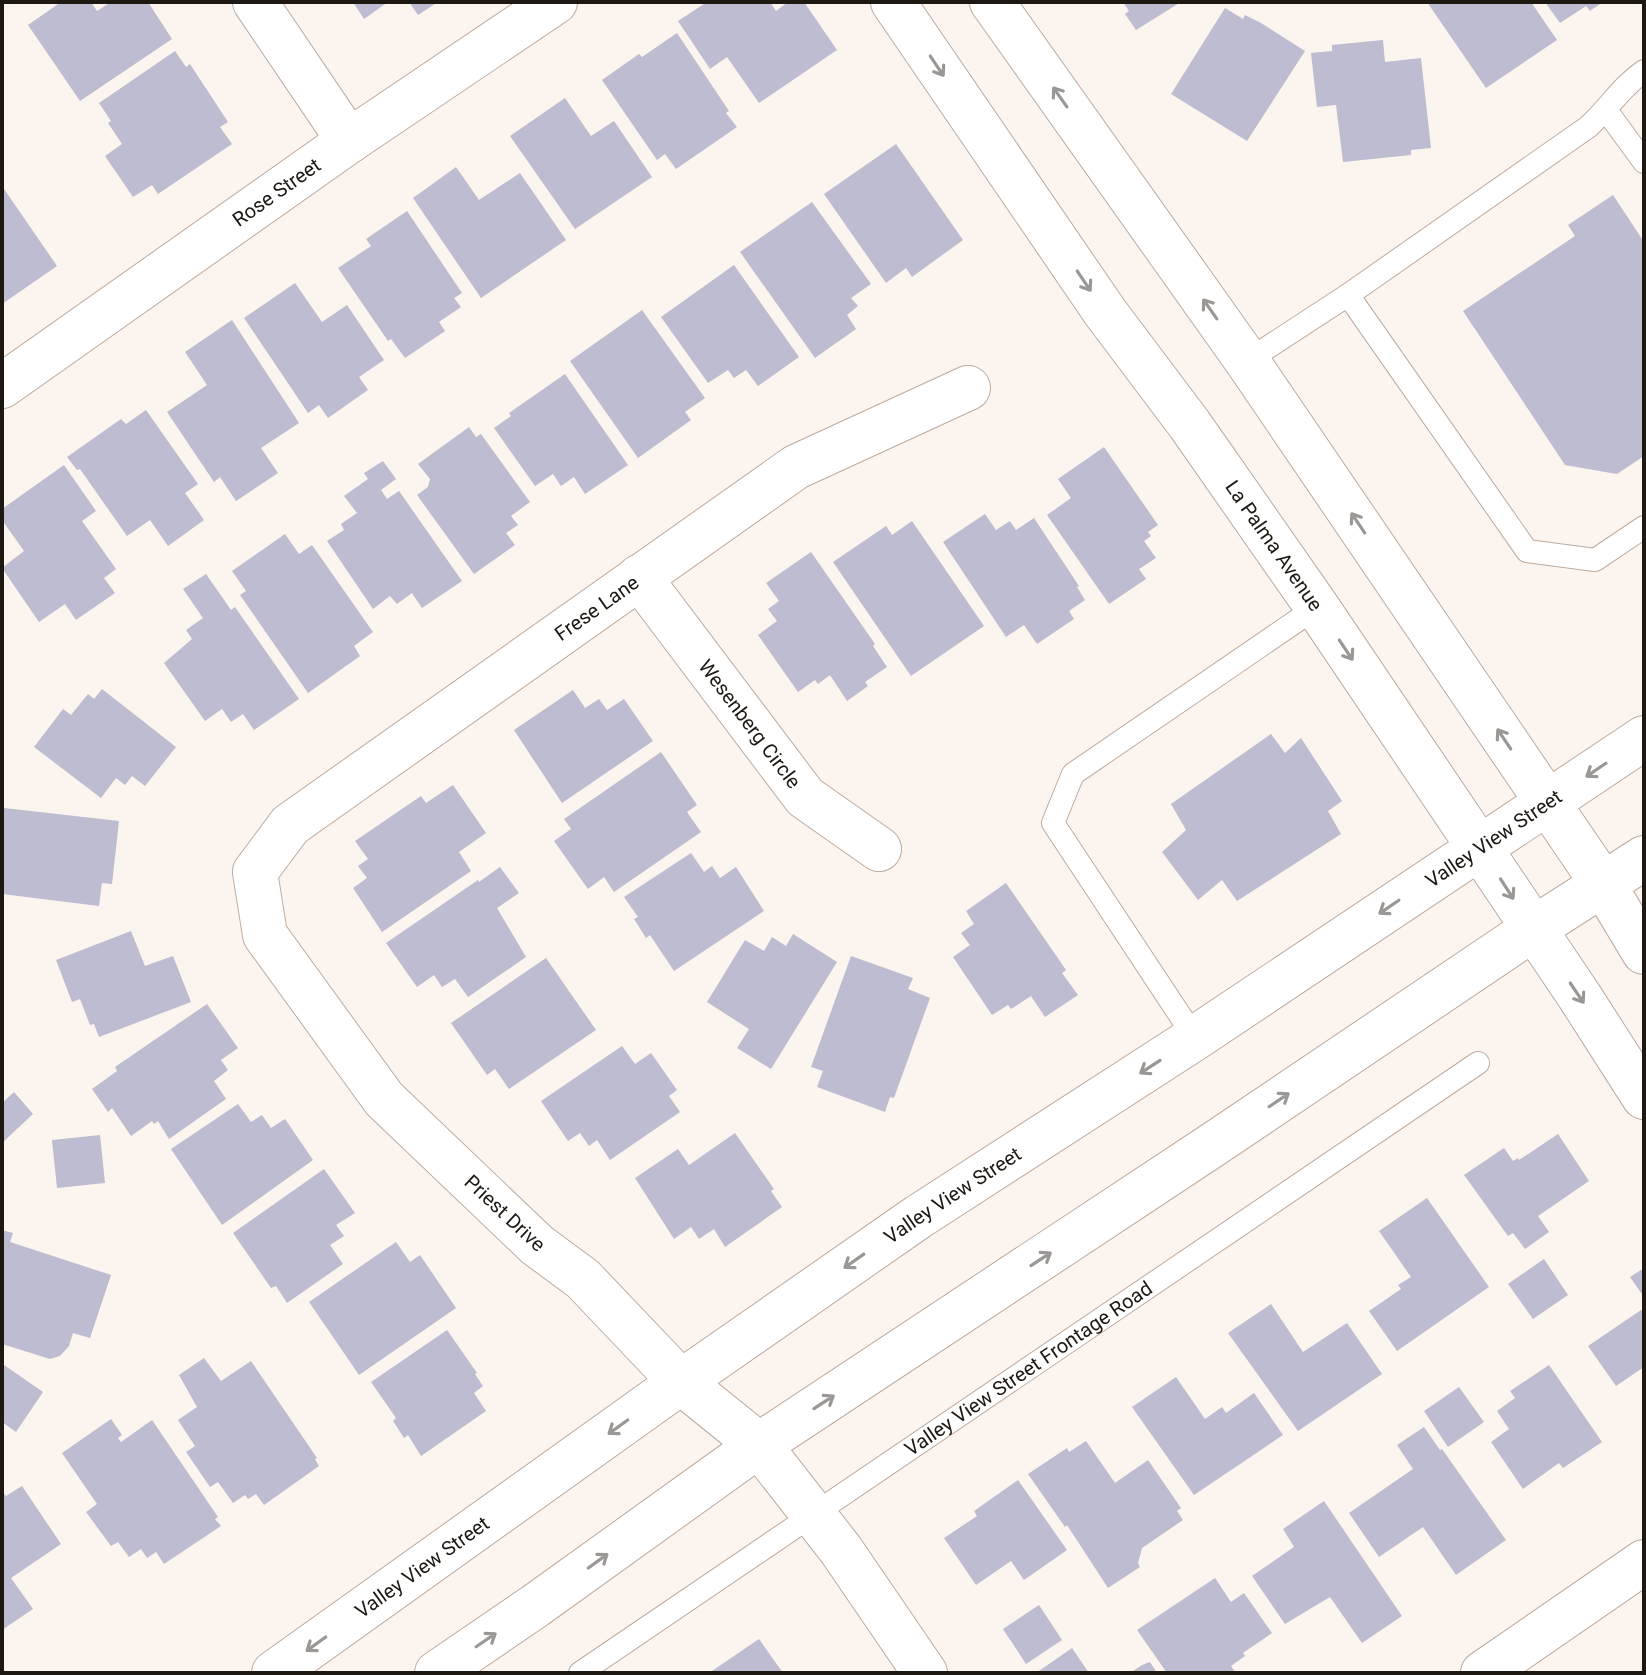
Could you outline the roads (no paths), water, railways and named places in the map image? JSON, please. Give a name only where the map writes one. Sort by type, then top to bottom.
[{"type":"main road","points":[[255,2],[349,141]]},
{"type":"main road","name":"Rose Street","points":[[2,386],[349,141],[555,2]]},
{"type":"main road","name":"La Palma Avenue","points":[[893,2],[1105,312],[1190,425],[1317,607],[1644,1097]]},
{"type":"main road","points":[[992,2],[1247,361],[1603,884],[1644,952]]},
{"type":"main road","name":"Frese Lane","points":[[255,872],[290,825],[796,467],[968,388]]},
{"type":"main road","name":"Wesenberg Circle","points":[[639,577],[805,797],[879,849]]},
{"type":"main road","name":"Valley View Street","points":[[274,1673],[918,1217],[1195,1038],[1644,738]]},
{"type":"main road","points":[[437,1673],[759,1445],[1644,858]]},
{"type":"main road","name":"Priest Drive","points":[[255,872],[265,935],[384,1099],[537,1245],[583,1279],[681,1382],[759,1445],[814,1513],[925,1673]]},
{"type":"main road","points":[[1483,1673],[1644,1562]]},
{"type":"lane","points":[[1247,361],[1348,295],[1588,127],[1630,80],[1644,71]]},
{"type":"lane","points":[[1606,110],[1644,162]]},
{"type":"lane","points":[[1348,295],[1527,551],[1595,560],[1644,527]]},
{"type":"lane","points":[[1195,1038],[1053,823],[1073,774],[1317,607]]},
{"type":"lane","name":"Valley View Street Frontage Road","points":[[580,1673],[1478,1063]]}]
